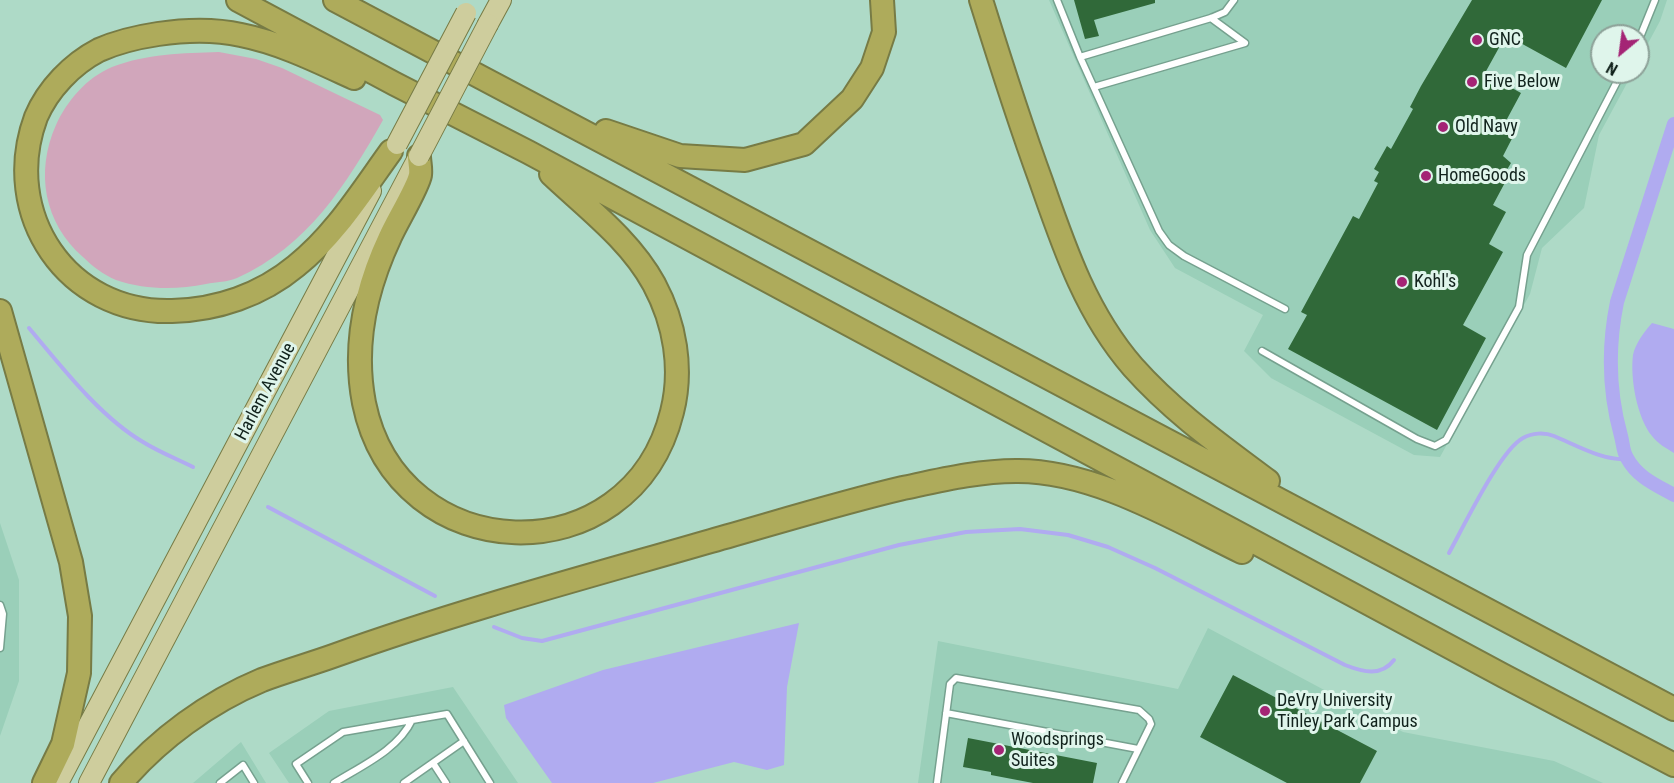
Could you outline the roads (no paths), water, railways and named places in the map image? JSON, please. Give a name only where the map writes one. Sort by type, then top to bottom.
[{"type":"highway","points":[[238,0],[394,84],[528,152],[1674,765]]},
{"type":"highway","points":[[335,0],[1674,709]]},
{"type":"highway","points":[[545,111],[680,156],[744,160],[804,144],[852,99],[872,68],[884,32],[882,0]]},
{"type":"highway","points":[[981,0],[1030,152],[1060,235],[1078,281],[1109,336],[1132,365],[1174,410],[1327,525]]},
{"type":"highway","points":[[394,84],[367,84],[291,50],[240,35],[193,31],[162,33],[127,41],[87,58],[67,74],[50,93],[39,111],[27,145],[25,188],[30,216],[42,241],[63,269],[86,288],[103,298],[139,309],[164,312],[190,311],[213,307],[249,295],[265,288],[294,268],[331,232],[394,148]]},
{"type":"highway","points":[[419,156],[420,176],[377,267],[367,303],[361,334],[361,381],[368,416],[380,448],[390,464],[404,482],[424,501],[445,514],[474,526],[509,532],[530,532],[564,527],[584,519],[616,501],[636,482],[651,464],[668,428],[674,404],[677,370],[673,335],[663,303],[644,267],[620,238],[528,152]]},
{"type":"highway","points":[[0,311],[71,562],[78,597],[79,673],[63,744],[44,783]]},
{"type":"highway","points":[[122,783],[153,751],[184,726],[219,702],[262,680],[382,638],[491,604],[866,497],[982,472],[1019,470],[1048,473],[1112,490],[1504,676]]},
{"type":"main road","name":"Harlem Avenue","points":[[89,783],[501,0]]},
{"type":"main road","name":"Harlem Avenue","points":[[58,783],[469,4]]},
{"type":"lane","points":[[1057,0],[1080,57],[1159,231],[1168,245],[1184,256],[1285,309]]},
{"type":"lane","points":[[1080,57],[1211,18],[1225,12],[1234,0]]},
{"type":"lane","points":[[1645,24],[1654,0]]},
{"type":"lane","points":[[1094,87],[1245,43],[1211,18]]},
{"type":"lane","points":[[1262,351],[1417,440],[1435,446],[1446,440],[1519,307],[1527,255],[1616,84]]},
{"type":"lane","points":[[0,605],[3,614],[0,648]]},
{"type":"lane","points":[[937,783],[950,684],[956,678],[1139,710],[1151,724],[1122,783]]},
{"type":"lane","points":[[946,713],[1138,750]]},
{"type":"lane","points":[[309,783],[296,764],[343,732],[447,714],[490,783]]},
{"type":"lane","points":[[334,783],[389,748],[406,731],[412,720]]},
{"type":"lane","points":[[404,783],[464,741]]},
{"type":"lane","points":[[433,763],[446,783]]},
{"type":"lane","points":[[220,783],[243,765],[254,783]]},
{"type":"waterway","points":[[1674,124],[1617,302],[1611,352],[1614,403],[1626,456],[1631,465],[1642,475],[1674,495]]},
{"type":"waterway","points":[[29,328],[82,390],[112,419],[149,446],[193,467]]},
{"type":"waterway","points":[[1449,553],[1493,473],[1514,445],[1523,438],[1534,434],[1546,434],[1599,455],[1627,459]]},
{"type":"waterway","points":[[268,507],[435,596]]},
{"type":"waterway","points":[[494,627],[522,638],[542,641],[899,545],[966,532],[1020,529],[1068,535],[1108,547],[1155,568],[1345,665],[1371,672],[1383,669],[1394,660]]},
{"type":"place","name":"GNC","points":[[1477,40]]},
{"type":"place","name":"Five Below","points":[[1472,82]]},
{"type":"place","name":"Old Navy","points":[[1443,127]]},
{"type":"place","name":"HomeGoods","points":[[1426,176]]},
{"type":"place","name":"Kohl's","points":[[1402,282]]},
{"type":"place","name":"DeVry University Tinley Park Campus","points":[[1265,711]]},
{"type":"place","name":"Woodsprings Suites","points":[[999,750]]}]
